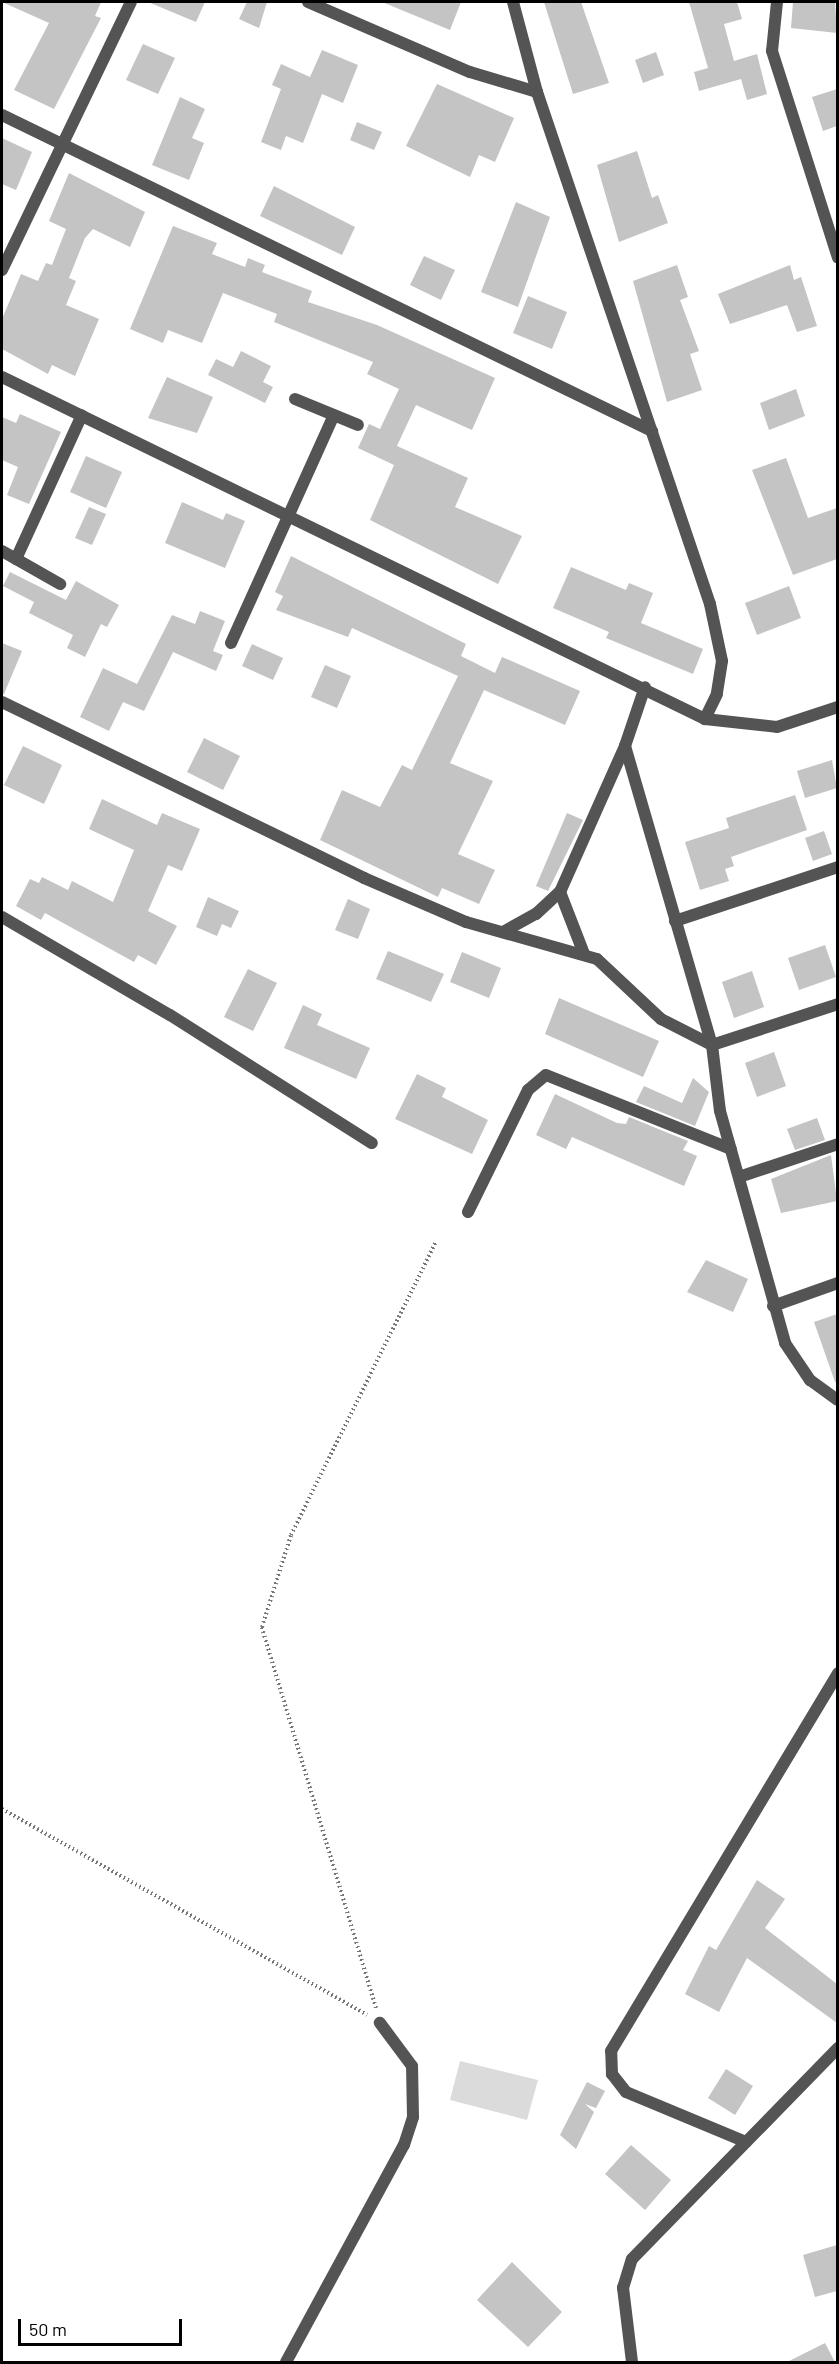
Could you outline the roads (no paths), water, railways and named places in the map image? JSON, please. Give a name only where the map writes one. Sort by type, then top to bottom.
[{"type":"street","points":[[2,270],[59,144],[131,2]]},
{"type":"street","points":[[308,2],[470,72],[537,92]]},
{"type":"street","points":[[513,2],[537,92],[710,604],[722,661],[717,694],[705,719]]},
{"type":"street","points":[[777,2],[772,51],[837,258]]},
{"type":"street","points":[[2,115],[652,431]]},
{"type":"street","points":[[2,377],[290,513],[645,687],[705,719],[777,727],[837,707]]},
{"type":"street","points":[[296,399],[358,425]]},
{"type":"street","points":[[231,643],[334,415]]},
{"type":"street","points":[[16,559],[82,416]]},
{"type":"street","points":[[2,551],[60,584]]},
{"type":"street","points":[[503,932],[536,914],[560,892],[625,747],[645,687]]},
{"type":"street","points":[[2,702],[290,845],[466,922],[584,954],[614,971],[661,1019],[712,1045],[837,1004]]},
{"type":"street","points":[[625,747],[712,1045],[731,1149],[742,1176],[784,1343],[810,1380],[837,1400]]},
{"type":"street","points":[[675,921],[837,867]]},
{"type":"street","points":[[560,892],[584,954]]},
{"type":"street","points":[[2,918],[170,1015],[372,1143]]},
{"type":"street","points":[[468,1212],[528,1090],[546,1075],[731,1149]]},
{"type":"street","points":[[742,1176],[837,1144]]},
{"type":"street","points":[[773,1305],[837,1283]]},
{"type":"street","points":[[746,2142],[626,2092],[612,2074],[611,2051],[837,1673]]},
{"type":"street","points":[[286,2362],[404,2145],[413,2117],[412,2066],[405,2049],[380,2023]]},
{"type":"street","points":[[632,2362],[622,2288],[632,2259],[837,2048]]}]
